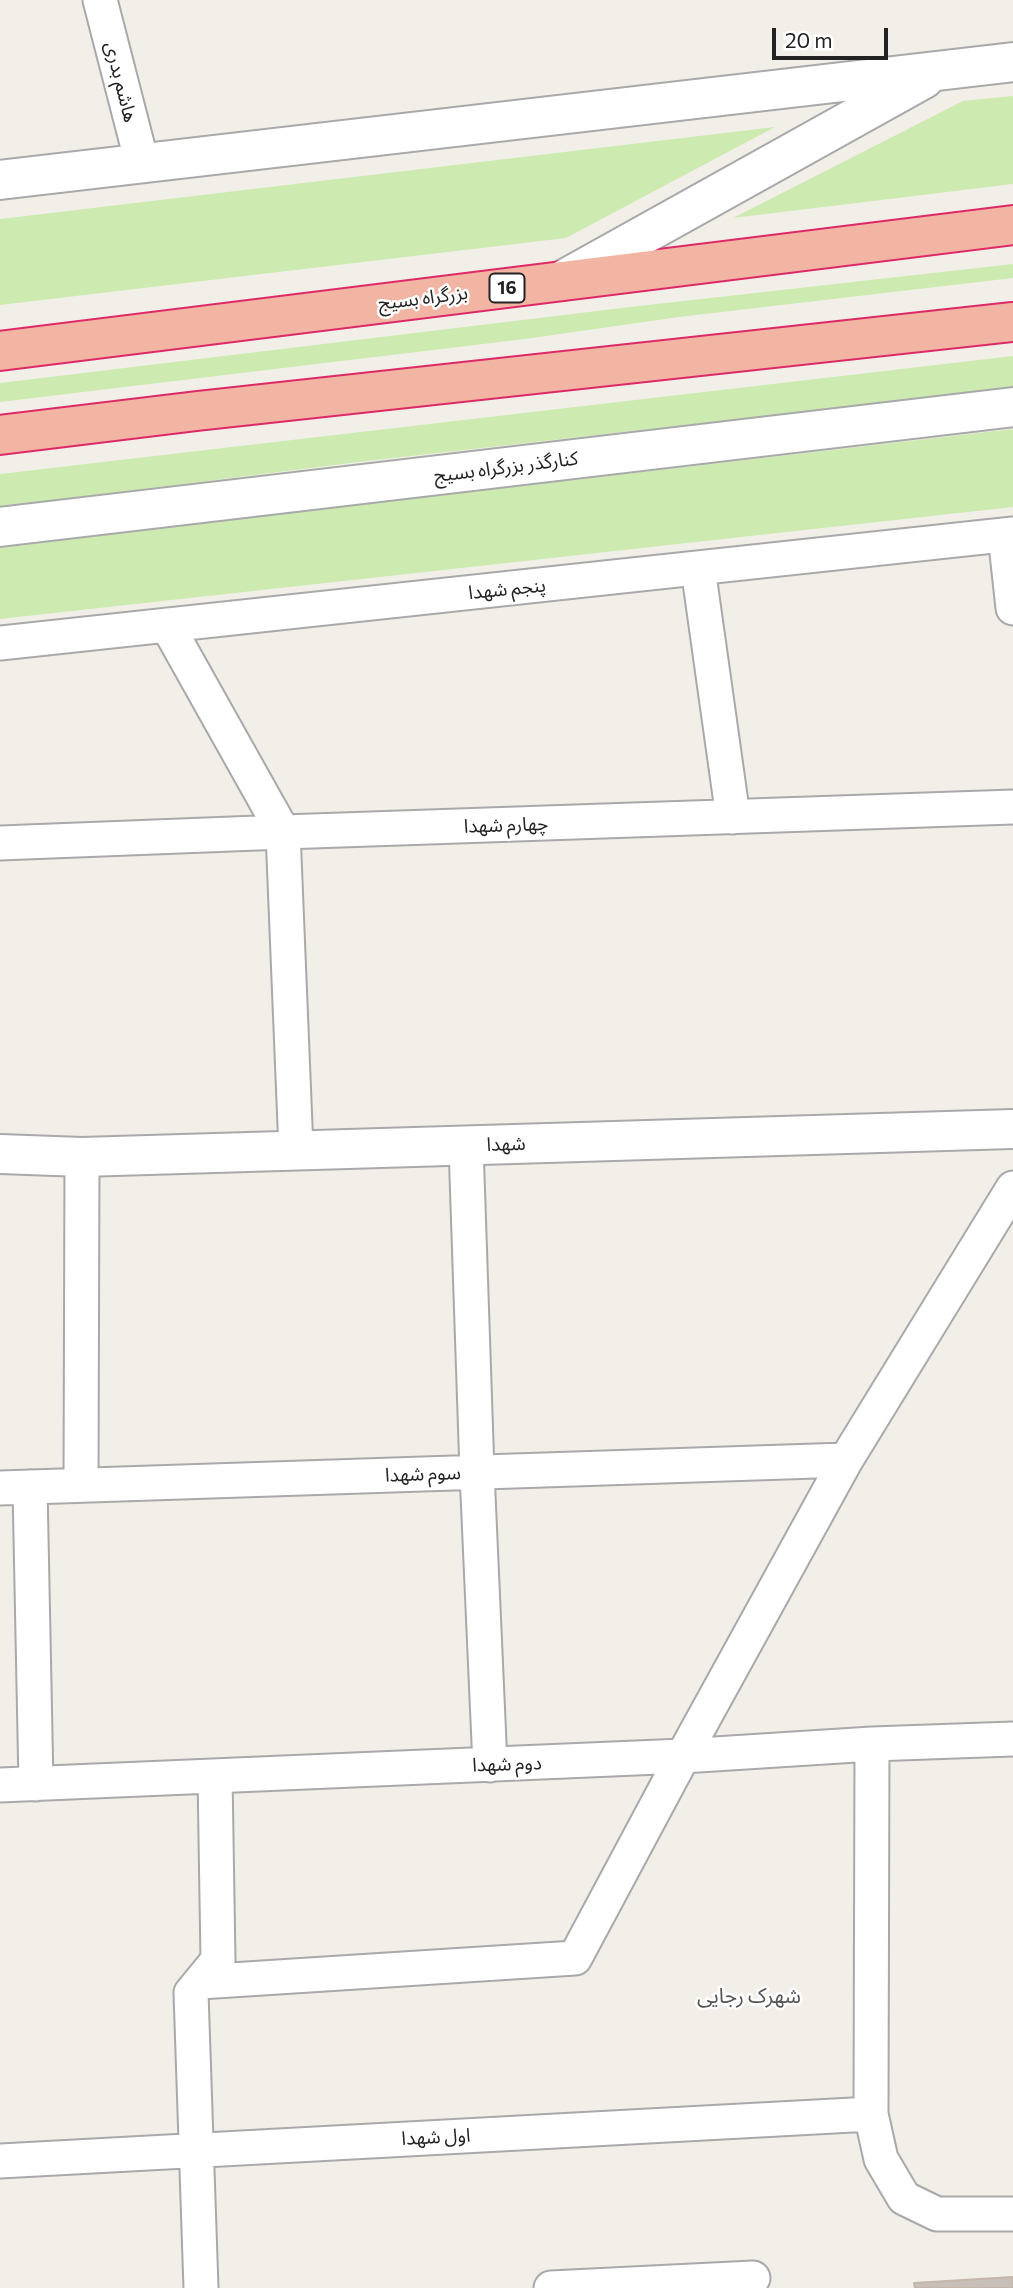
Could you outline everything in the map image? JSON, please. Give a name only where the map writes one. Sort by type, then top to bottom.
[{"type":"highway","name":"بزرگراه بسیج","points":[[0,351],[1013,226]]},
{"type":"highway","points":[[0,435],[1013,322]]},
{"type":"street","name":"هاشم بدری","points":[[100,0],[142,163]]},
{"type":"street","points":[[0,180],[1013,62]]},
{"type":"street","points":[[561,281],[941,69]]},
{"type":"street","name":"کنارگذر بزرگراه بسیج","points":[[0,527],[1013,407]]},
{"type":"street","points":[[1009,534],[1013,607]]},
{"type":"street","name":"پنجم شهدا","points":[[0,643],[1009,534]]},
{"type":"street","points":[[698,568],[733,817]]},
{"type":"street","points":[[167,625],[283,832],[296,1150]]},
{"type":"street","name":"چهارم شهدا","points":[[0,843],[1013,807]]},
{"type":"street","name":"شهدا","points":[[0,1154],[82,1157],[1013,1129]]},
{"type":"street","points":[[466,1146],[490,1765]]},
{"type":"street","points":[[81,1485],[82,1157]]},
{"type":"street","points":[[200,1982],[575,1958],[846,1460],[1013,1188]]},
{"type":"street","name":"سوم شهدا","points":[[15,1487],[846,1460]]},
{"type":"street","points":[[15,1487],[36,1784]]},
{"type":"street","name":"دوم شهدا","points":[[0,1785],[490,1765],[1013,1739]]},
{"type":"street","points":[[872,1744],[872,2114],[881,2159],[904,2198],[937,2214],[1013,2214]]},
{"type":"street","points":[[201,2288],[191,1993],[218,1960],[215,1776]]},
{"type":"street","name":"اول شهدا","points":[[0,2161],[872,2114]]},
{"type":"street","points":[[551,2288],[753,2278]]},
{"type":"green space","points":[[1013,96],[1013,184],[733,218],[963,101]]},
{"type":"green space","points":[[775,127],[566,238],[0,305],[0,219]]},
{"type":"green space","points":[[1013,264],[1013,278],[0,402],[0,383]]},
{"type":"green space","points":[[1013,356],[1013,388],[367,461],[0,507],[0,474]]},
{"type":"green space","points":[[1013,429],[1013,507],[0,619],[0,548]]},
{"type":"building","points":[[1013,2277],[1013,2288],[915,2288],[914,2283]]},
{"type":"district","name":"شهرک رجایی","points":[[749,1996]]}]
